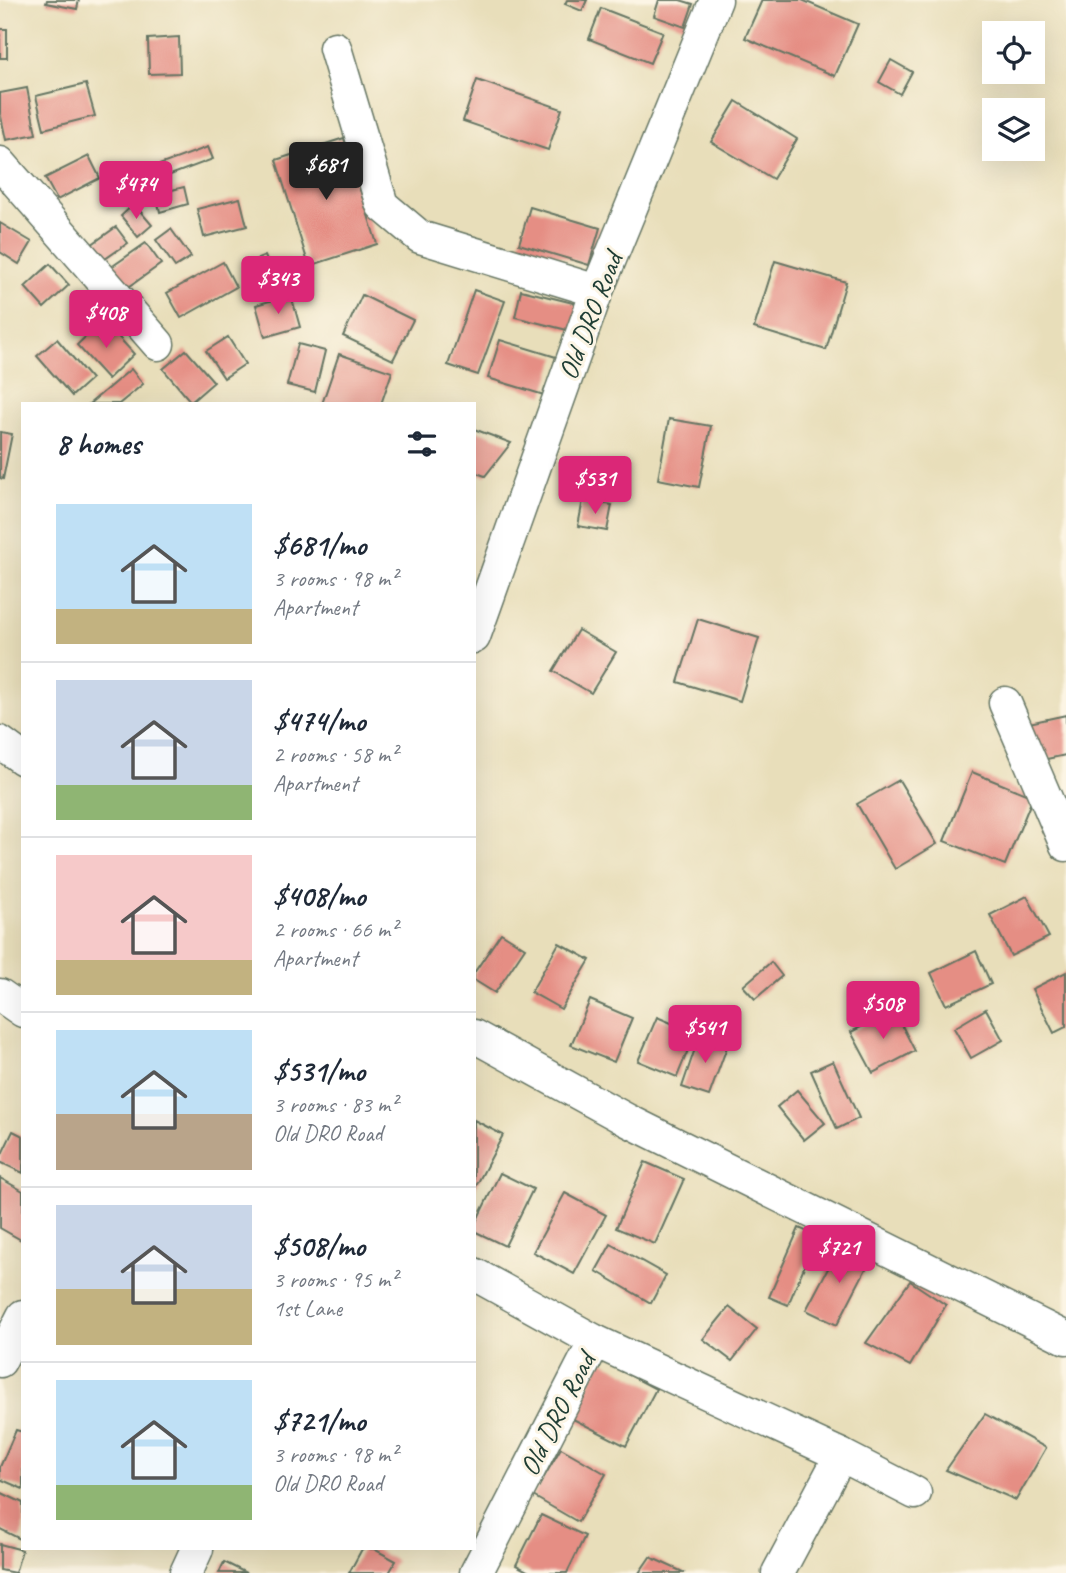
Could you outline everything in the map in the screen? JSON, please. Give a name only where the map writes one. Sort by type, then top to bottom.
[{"type":"street","name":"Old DRO Road","points":[[476,630],[597,291],[716,0]]},
{"type":"street","points":[[335,48],[382,205],[420,237],[597,291]]},
{"type":"street","points":[[0,163],[158,344]]},
{"type":"street","points":[[1005,703],[1066,845]]},
{"type":"street","points":[[0,742],[21,758]]},
{"type":"street","points":[[0,995],[21,1010]]},
{"type":"street","points":[[476,1037],[627,1120],[1066,1338]]},
{"type":"street","name":"Old DRO Road","points":[[476,1275],[595,1341],[476,1573]]},
{"type":"street","points":[[0,1361],[21,1321]]},
{"type":"street","points":[[595,1341],[841,1455],[915,1493]]},
{"type":"street","points":[[778,1573],[841,1455]]},
{"type":"street","points":[[186,1573],[197,1550]]},
{"type":"building","points":[[47,0],[79,0],[77,9],[46,3]]},
{"type":"building","points":[[567,0],[587,0],[582,11],[565,4]]},
{"type":"building","points":[[659,0],[680,0],[693,4],[685,27],[654,16]]},
{"type":"building","points":[[762,0],[802,0],[858,24],[835,76],[745,38]]},
{"type":"building","points":[[601,8],[663,32],[650,63],[589,39]]},
{"type":"building","points":[[0,29],[7,29],[7,58],[0,58]]},
{"type":"building","points":[[179,37],[180,73],[149,74],[148,39]]},
{"type":"building","points":[[891,60],[912,72],[900,94],[879,82]]},
{"type":"building","points":[[477,80],[562,109],[548,150],[463,121]]},
{"type":"building","points":[[86,84],[95,116],[44,129],[36,96]]},
{"type":"building","points":[[27,88],[36,134],[6,140],[0,112],[0,93]]},
{"type":"building","points":[[736,101],[797,139],[773,179],[711,142]]},
{"type":"building","points":[[344,138],[377,244],[309,266],[276,160]]},
{"type":"building","points":[[208,147],[213,159],[144,185],[140,172]]},
{"type":"building","points":[[89,156],[100,178],[57,200],[45,178]]},
{"type":"building","points":[[184,187],[188,204],[160,212],[156,194]]},
{"type":"building","points":[[240,198],[247,226],[204,237],[197,209]]},
{"type":"building","points":[[134,204],[152,225],[138,237],[121,216]]},
{"type":"building","points":[[530,207],[600,228],[589,265],[519,244]]},
{"type":"building","points":[[0,223],[32,242],[19,264],[0,252]]},
{"type":"building","points":[[116,227],[128,243],[95,266],[84,250]]},
{"type":"building","points":[[171,229],[191,257],[175,267],[156,240]]},
{"type":"building","points":[[146,243],[161,264],[123,291],[107,270]]},
{"type":"building","points":[[265,256],[274,277],[251,286],[243,265]]},
{"type":"building","points":[[775,261],[846,282],[826,350],[754,328]]},
{"type":"building","points":[[223,262],[236,287],[181,318],[167,293]]},
{"type":"building","points":[[50,264],[69,285],[44,308],[25,287]]},
{"type":"building","points":[[474,290],[505,301],[478,375],[448,365]]},
{"type":"building","points":[[521,290],[581,305],[575,332],[515,317]]},
{"type":"building","points":[[291,295],[300,327],[265,337],[256,305]]},
{"type":"building","points":[[362,295],[413,320],[393,360],[343,336]]},
{"type":"building","points":[[103,320],[134,354],[108,379],[77,345]]},
{"type":"building","points":[[228,337],[245,364],[224,378],[206,351]]},
{"type":"building","points":[[57,339],[91,379],[72,396],[37,356]]},
{"type":"building","points":[[500,340],[556,357],[544,395],[488,378]]},
{"type":"building","points":[[298,344],[325,351],[315,392],[287,385]]},
{"type":"building","points":[[186,350],[214,382],[191,402],[163,369]]},
{"type":"building","points":[[339,354],[392,372],[382,402],[323,402]]},
{"type":"building","points":[[131,369],[143,384],[121,402],[91,402]]},
{"type":"building","points":[[669,419],[711,426],[699,487],[658,479]]},
{"type":"building","points":[[476,430],[511,443],[485,476],[476,473]]},
{"type":"building","points":[[0,432],[12,434],[3,479],[0,478]]},
{"type":"building","points":[[583,500],[612,505],[607,531],[578,526]]},
{"type":"building","points":[[698,619],[759,638],[740,701],[678,682]]},
{"type":"building","points":[[578,630],[616,652],[591,693],[553,671]]},
{"type":"building","points":[[1066,715],[1066,755],[1037,761],[1029,723]]},
{"type":"building","points":[[972,772],[1033,797],[1005,865],[944,841]]},
{"type":"building","points":[[899,780],[937,844],[895,869],[857,804]]},
{"type":"building","points":[[1027,896],[1049,937],[1011,956],[990,915]]},
{"type":"building","points":[[501,933],[525,948],[495,993],[476,981],[476,970]]},
{"type":"building","points":[[559,943],[590,960],[561,1009],[531,992]]},
{"type":"building","points":[[976,951],[991,984],[946,1005],[931,973]]},
{"type":"building","points":[[771,962],[782,976],[755,999],[743,986]]},
{"type":"building","points":[[1066,972],[1066,1027],[1054,1033],[1032,989]]},
{"type":"building","points":[[590,1000],[632,1018],[614,1062],[571,1045]]},
{"type":"building","points":[[986,1009],[1003,1040],[971,1058],[954,1028]]},
{"type":"building","points":[[894,1010],[915,1051],[873,1073],[851,1032]]},
{"type":"building","points":[[657,1017],[695,1033],[677,1077],[638,1061]]},
{"type":"building","points":[[700,1034],[728,1044],[709,1096],[682,1087]]},
{"type":"building","points":[[833,1061],[859,1118],[837,1129],[811,1071]]},
{"type":"building","points":[[797,1090],[825,1123],[804,1140],[777,1107]]},
{"type":"building","points":[[476,1121],[503,1135],[476,1186]]},
{"type":"building","points":[[13,1131],[21,1135],[21,1172],[0,1162]]},
{"type":"building","points":[[645,1162],[684,1179],[655,1244],[616,1228]]},
{"type":"building","points":[[500,1173],[533,1189],[505,1246],[476,1232],[476,1222]]},
{"type":"building","points":[[0,1178],[21,1190],[21,1240],[0,1228]]},
{"type":"building","points":[[565,1193],[606,1215],[574,1274],[533,1252]]},
{"type":"building","points":[[799,1228],[817,1236],[788,1305],[769,1297]]},
{"type":"building","points":[[611,1244],[666,1275],[651,1303],[596,1271]]},
{"type":"building","points":[[841,1244],[871,1259],[837,1325],[806,1310]]},
{"type":"building","points":[[910,1281],[946,1305],[910,1366],[866,1343]]},
{"type":"building","points":[[729,1307],[757,1329],[732,1361],[703,1339]]},
{"type":"building","points":[[601,1360],[656,1389],[626,1446],[571,1418]]},
{"type":"building","points":[[985,1414],[1046,1448],[1016,1500],[946,1470]]},
{"type":"building","points":[[16,1430],[21,1431],[21,1488],[0,1479],[0,1467]]},
{"type":"building","points":[[561,1448],[606,1474],[578,1522],[533,1496]]},
{"type":"building","points":[[0,1492],[21,1502],[21,1537],[0,1529]]},
{"type":"building","points":[[541,1515],[585,1536],[567,1573],[531,1573],[516,1565]]},
{"type":"building","points":[[0,1544],[22,1550],[15,1573],[0,1570]]},
{"type":"building","points":[[361,1550],[376,1550],[396,1561],[389,1573],[349,1573]]},
{"type":"building","points":[[650,1557],[685,1573],[639,1573]]},
{"type":"building","points":[[224,1562],[246,1573],[219,1573]]}]
